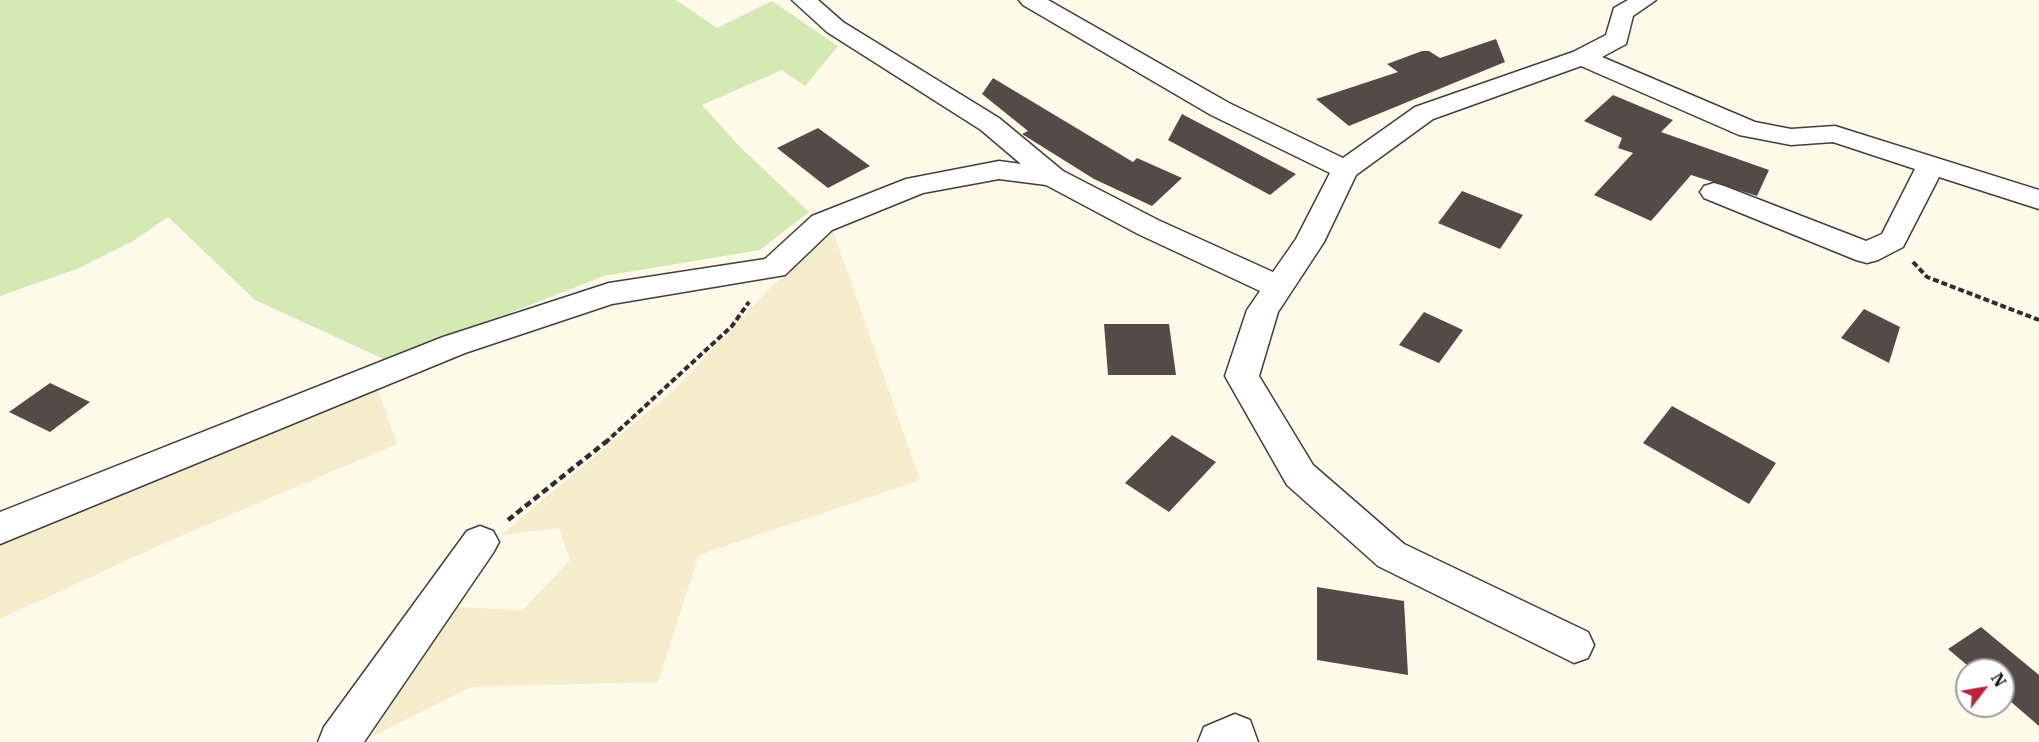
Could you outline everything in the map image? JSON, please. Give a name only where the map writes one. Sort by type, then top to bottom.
[{"type":"street","points":[[804,0],[835,27],[990,124],[1053,177],[1148,227],[1278,287]]},
{"type":"street","points":[[1031,0],[1220,109],[1346,170]]},
{"type":"street","points":[[1574,645],[1391,555],[1300,475],[1242,376],[1263,310],[1309,242],[1346,170],[1424,113],[1582,57],[1617,39],[1622,14],[1644,0]]},
{"type":"street","points":[[1582,57],[1748,129],[1791,137],[1835,134],[2039,201]]},
{"type":"street","points":[[1714,192],[1867,253],[1893,240],[1930,164]]},
{"type":"street","points":[[0,528],[454,345],[609,294],[774,268],[822,223],[916,185],[999,170],[1053,177]]},
{"type":"street","points":[[339,742],[480,543]]},
{"type":"path","points":[[1893,240],[1927,277],[2039,320]]},
{"type":"path","points":[[480,543],[626,426],[732,326],[774,268]]},
{"type":"shaded area","points":[[833,231],[920,480],[699,555],[658,682],[471,687],[371,737],[454,607],[523,610],[570,560],[559,528],[501,535],[674,390],[771,287]]},
{"type":"shaded area","points":[[375,381],[397,444],[169,541],[0,619],[0,535]]},
{"type":"green space","points":[[0,0],[676,0],[717,28],[772,1],[838,46],[805,86],[782,70],[702,105],[739,146],[809,212],[760,250],[604,276],[388,361],[255,300],[168,217],[133,241],[77,269],[0,296]]},
{"type":"building","points":[[1496,39],[1505,62],[1349,126],[1316,99],[1398,72],[1387,64],[1422,51],[1429,51],[1440,58]]},
{"type":"building","points":[[993,78],[1133,162],[1137,158],[1182,178],[1152,206],[1094,179],[1022,134],[1028,131],[982,94]]},
{"type":"building","points":[[1613,95],[1673,120],[1661,132],[1769,170],[1757,196],[1691,175],[1651,221],[1594,195],[1633,153],[1618,148],[1622,138],[1584,121]]},
{"type":"building","points":[[1182,114],[1296,174],[1270,195],[1168,140]]},
{"type":"building","points":[[818,128],[870,166],[828,188],[777,148]]},
{"type":"building","points":[[1462,191],[1523,215],[1500,249],[1438,223]]},
{"type":"building","points":[[1864,309],[1900,327],[1889,363],[1841,338]]},
{"type":"building","points":[[1424,312],[1463,330],[1439,363],[1399,345]]},
{"type":"building","points":[[1104,324],[1169,324],[1176,375],[1108,375]]},
{"type":"building","points":[[50,383],[90,402],[50,432],[9,412]]},
{"type":"building","points":[[1672,406],[1776,463],[1749,504],[1643,443]]},
{"type":"building","points":[[1172,435],[1216,462],[1169,512],[1125,483]]},
{"type":"building","points":[[1317,587],[1404,601],[1408,675],[1317,660]]},
{"type":"building","points":[[1981,627],[2039,675],[2039,726],[2015,705],[2015,658],[1959,658],[1948,649]]}]
